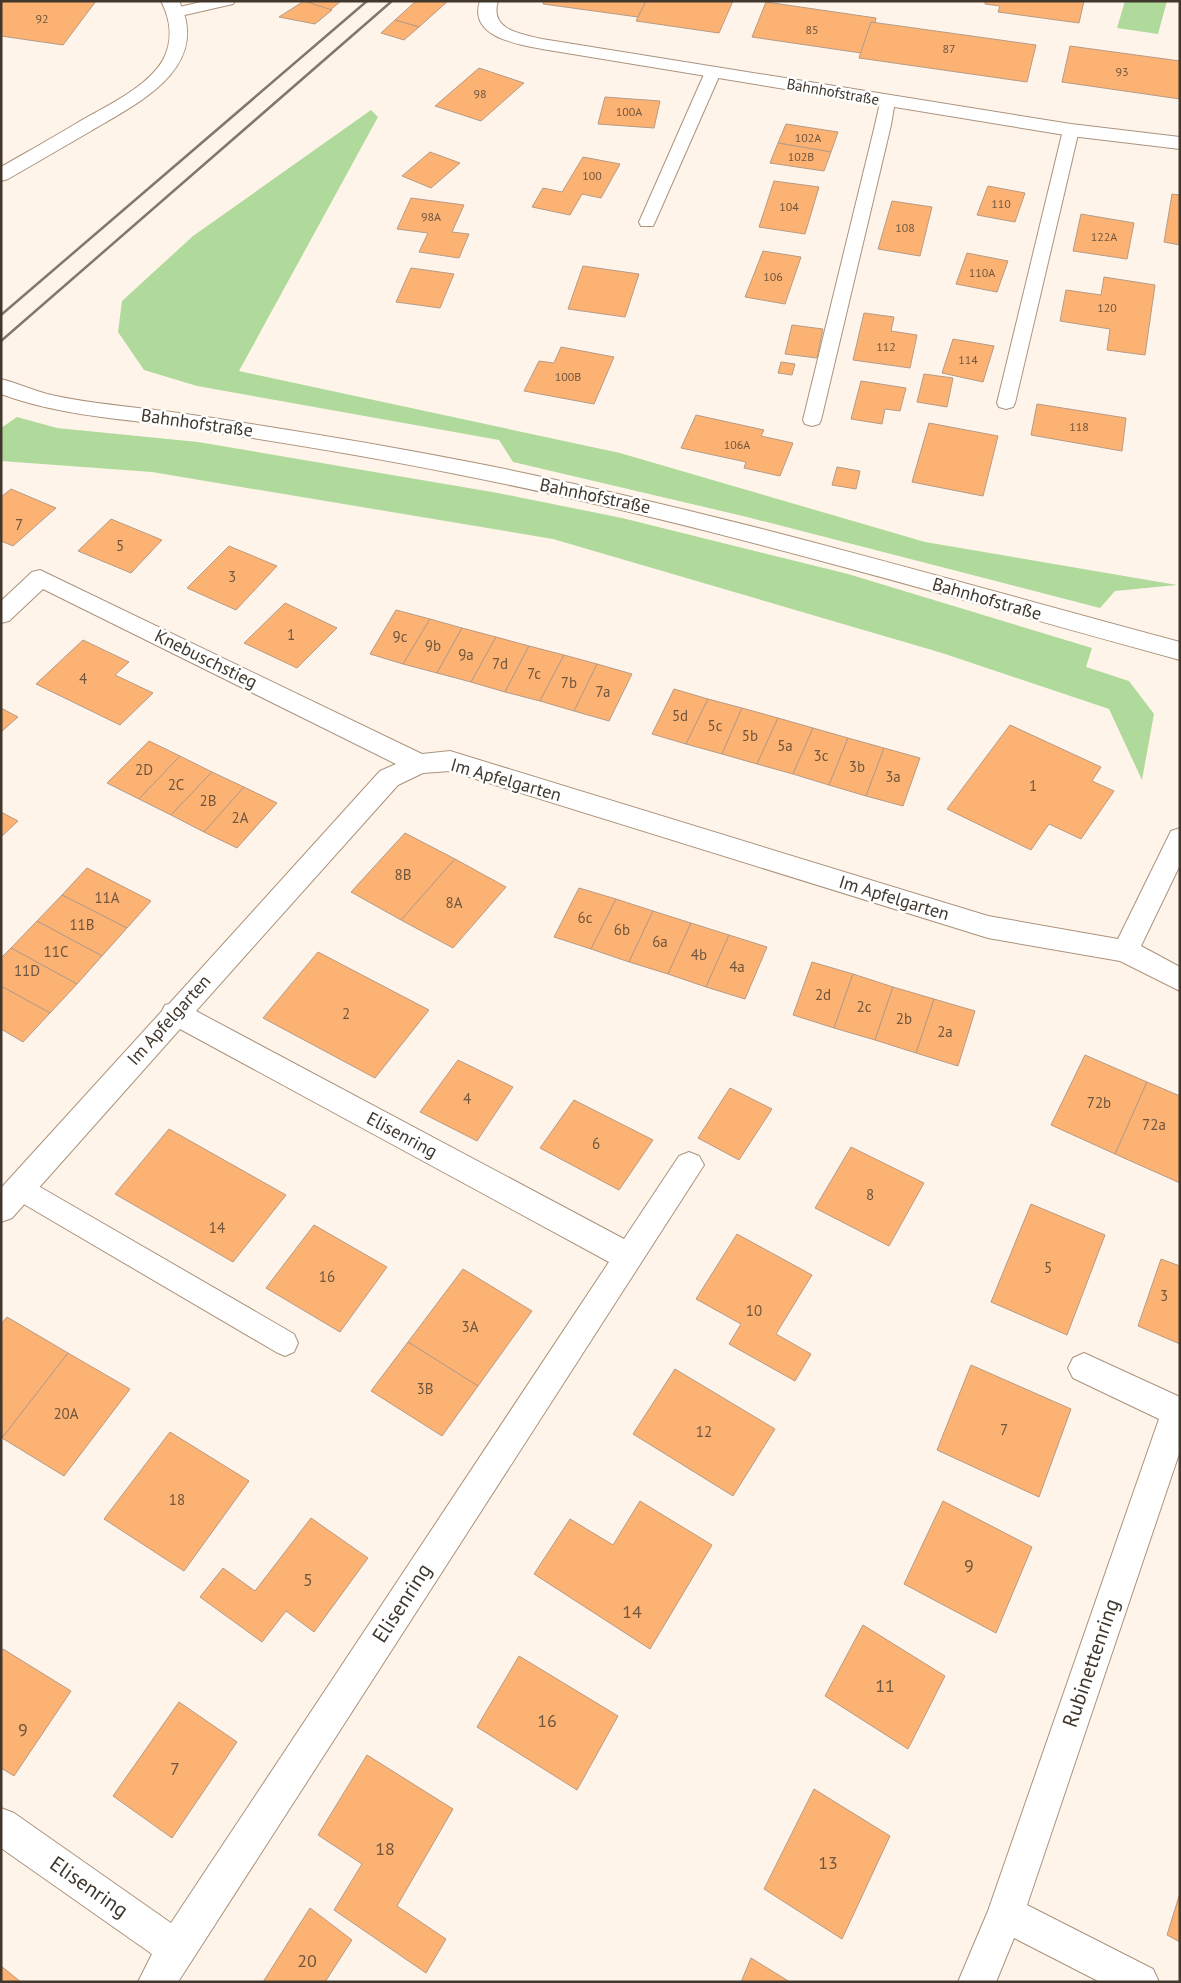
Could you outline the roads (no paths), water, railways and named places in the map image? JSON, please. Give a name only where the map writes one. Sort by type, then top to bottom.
[{"type":"street","name":"Bahnhofstraße","points":[[489,1],[486,16],[490,23],[499,31],[513,37],[542,44],[1071,130],[1180,144]]},
{"type":"street","points":[[1,175],[112,111],[143,90],[168,66],[176,49],[180,34],[173,6]]},
{"type":"street","name":"Bahnhofstraße","points":[[1,386],[42,401],[310,439],[459,467],[661,510],[842,557],[1180,652]]},
{"type":"street","name":"Knebuschstieg","points":[[1,614],[40,578],[419,764]]},
{"type":"street","name":"Im Apfelgarten","points":[[1,1208],[389,778],[419,764],[450,761],[988,927],[1125,951],[1180,980]]},
{"type":"street","points":[[1125,951],[1180,838]]},
{"type":"street","name":"Elisenring","points":[[175,1013],[629,1257]]},
{"type":"street","name":"Elisenring","points":[[157,1982],[176,1949],[689,1165]]},
{"type":"street","name":"Rubinettenring","points":[[977,1982],[1006,1914],[1178,1412],[1084,1368]]},
{"type":"street","name":"Elisenring","points":[[1,1826],[176,1949]]},
{"type":"street","points":[[1006,1914],[1140,1982]]},
{"type":"lane","points":[[173,6],[228,1]]},
{"type":"lane","points":[[647,222],[713,72]]},
{"type":"lane","points":[[812,420],[883,125],[887,101]]},
{"type":"lane","points":[[1006,403],[1071,130]]},
{"type":"lane","points":[[19,1188],[285,1343]]},
{"type":"railway","points":[[1,315],[367,1]]},
{"type":"railway","points":[[1,341],[392,1]]}]
